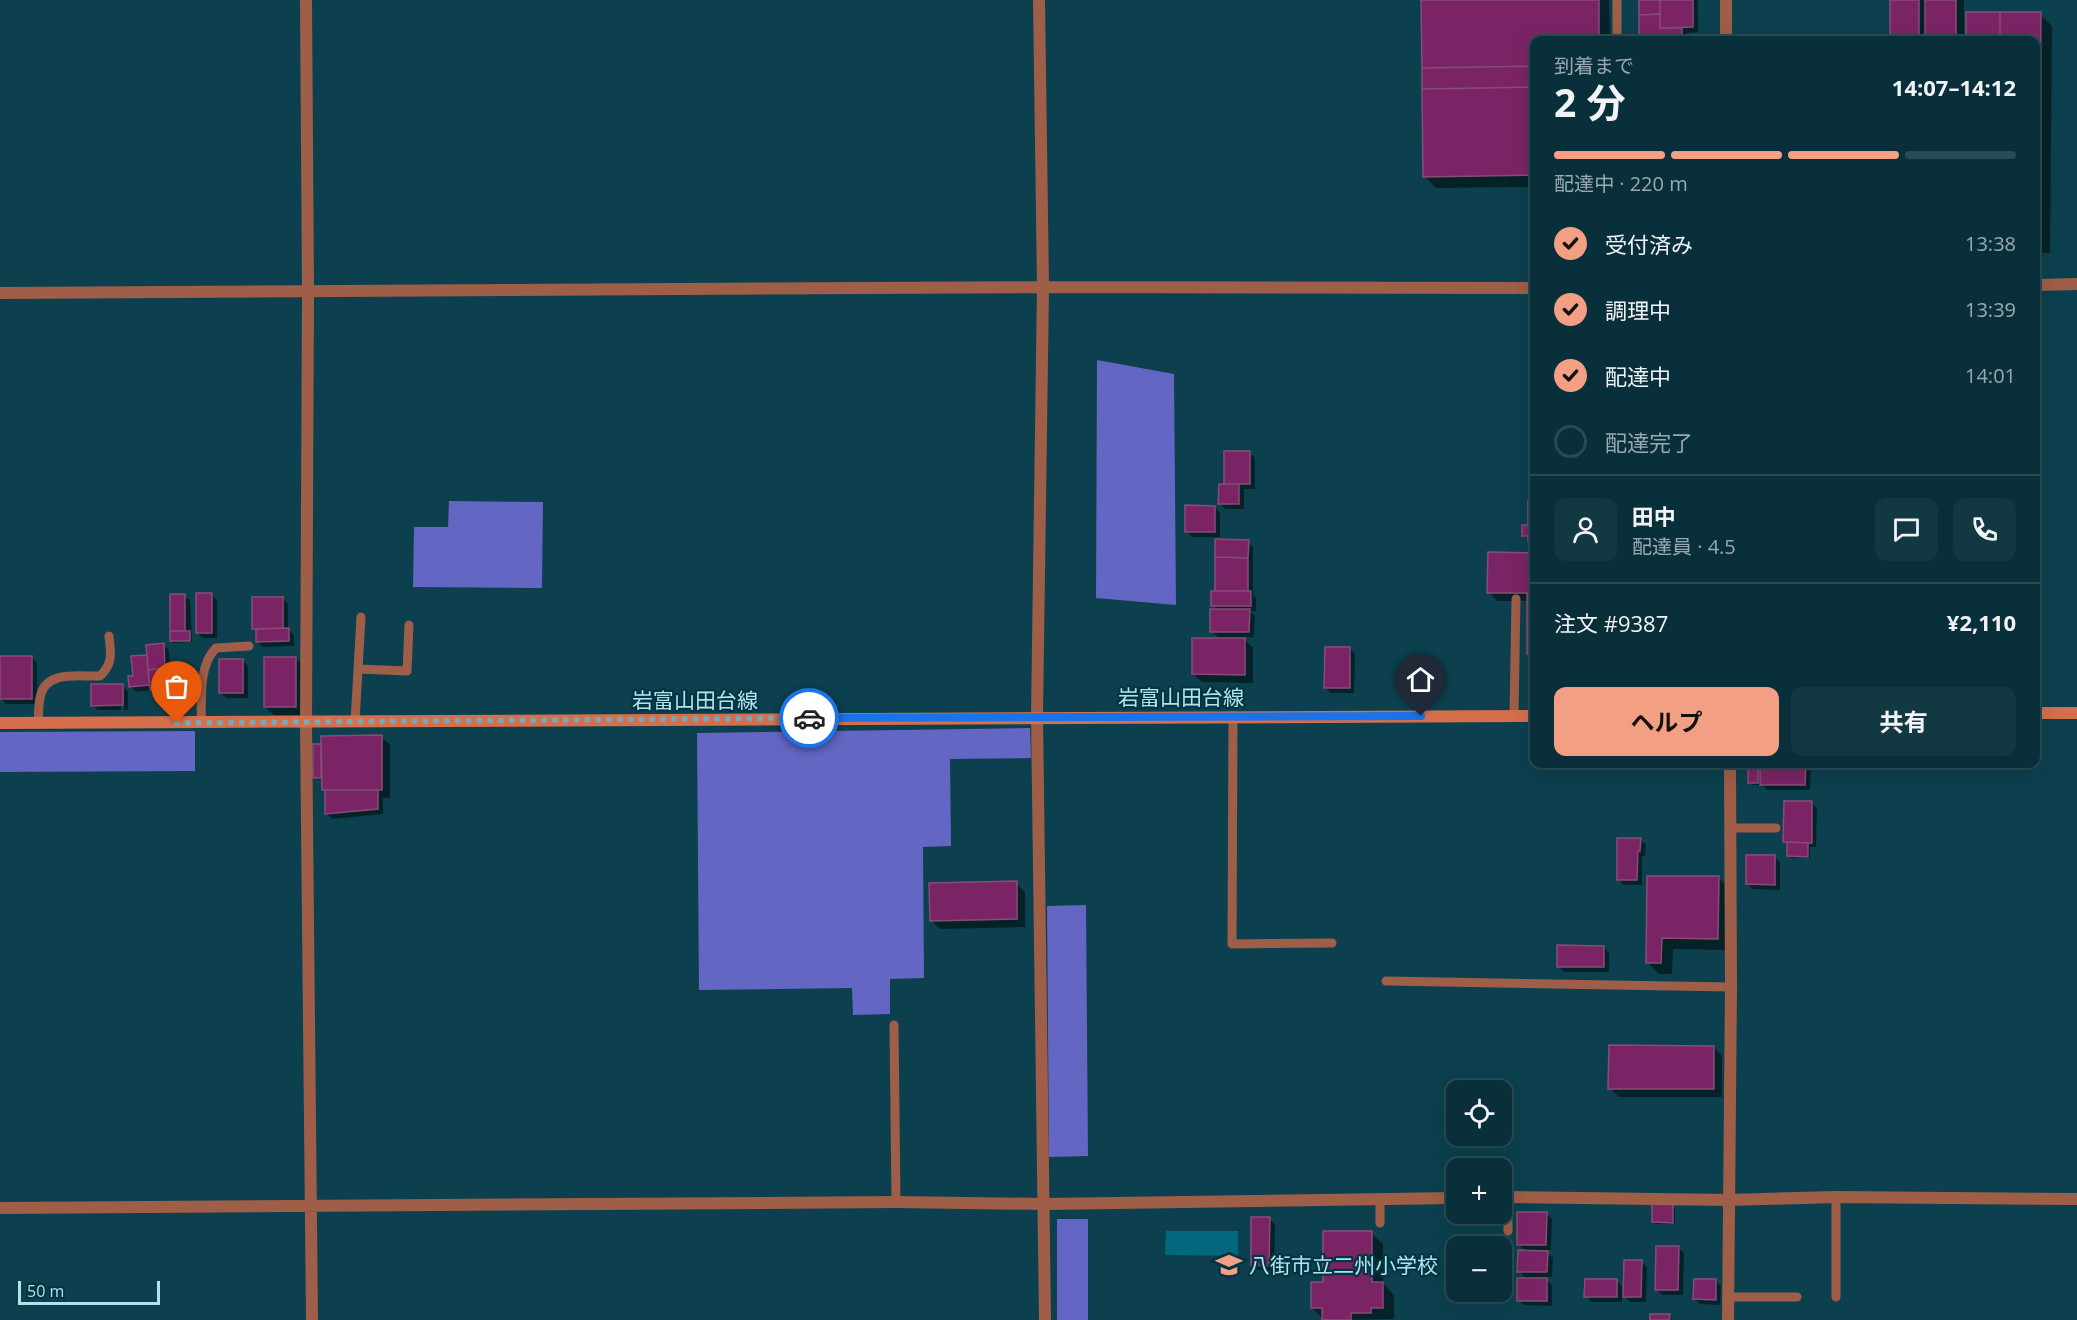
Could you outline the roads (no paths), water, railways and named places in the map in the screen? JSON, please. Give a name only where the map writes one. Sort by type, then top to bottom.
[{"type":"main road","points":[[2040,713],[2077,713]]},
{"type":"main road","name":"岩富山田台線","points":[[0,723],[306,723],[1037,716],[1530,716]]},
{"type":"street","points":[[306,0],[308,291],[306,723],[312,1320]]},
{"type":"street","points":[[1039,0],[1043,287],[1037,716],[1045,1320]]},
{"type":"street","points":[[1726,0],[1726,36]]},
{"type":"street","points":[[2040,285],[2077,284]]},
{"type":"street","points":[[0,293],[1043,287],[1530,288]]},
{"type":"street","points":[[1728,1320],[1730,768]]},
{"type":"street","points":[[1512,1197],[1729,1200],[1836,1197],[2077,1199]]},
{"type":"street","points":[[0,1208],[896,1202],[1045,1204],[1446,1198]]},
{"type":"lane","points":[[1617,0],[1617,36]]},
{"type":"lane","points":[[1514,716],[1516,599]]},
{"type":"lane","points":[[355,722],[361,617]]},
{"type":"lane","points":[[358,669],[407,671],[409,625]]},
{"type":"lane","points":[[38,723],[40,695],[44,686],[54,677],[100,676],[106,670],[111,660],[109,636]]},
{"type":"lane","points":[[201,723],[204,671],[210,654],[216,648],[249,646]]},
{"type":"lane","points":[[1233,716],[1232,944],[1332,943]]},
{"type":"lane","points":[[1730,828],[1776,828]]},
{"type":"lane","points":[[1386,981],[1731,987]]},
{"type":"lane","points":[[894,1025],[896,1202]]},
{"type":"lane","points":[[1836,1197],[1836,1297]]},
{"type":"lane","points":[[1380,1199],[1380,1223]]},
{"type":"lane","points":[[1507,1224],[1508,1231]]},
{"type":"lane","points":[[1728,1296],[1797,1297]]},
{"type":"water","points":[[1166,1231],[1238,1231],[1238,1256],[1165,1255]]},
{"type":"place","name":"八街市立二州小学校","points":[[1229,1265]]}]
